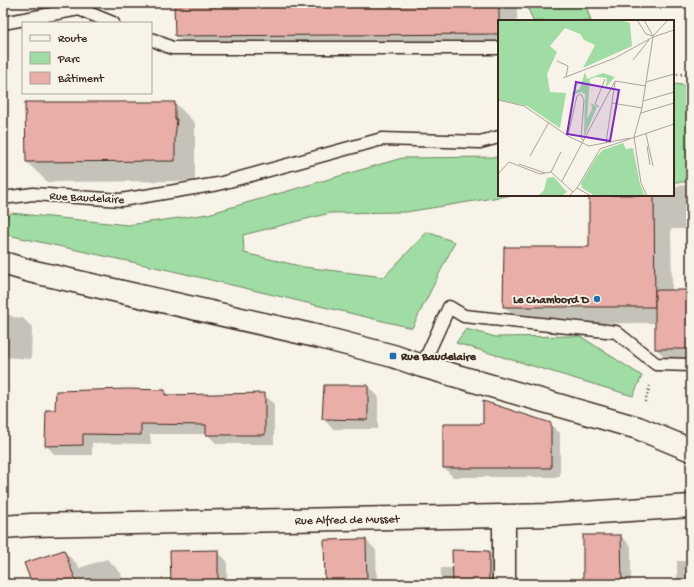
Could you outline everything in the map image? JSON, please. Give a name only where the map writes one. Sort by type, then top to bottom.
[{"type":"street","points":[[3,263],[30,271],[320,337],[393,356],[422,366],[638,428],[691,450]]},
{"type":"street","name":"Rue Alfred de Musset","points":[[3,527],[39,525],[552,515],[691,506]]},
{"type":"street","points":[[504,516],[504,584]]},
{"type":"lane","points":[[3,23],[79,9],[111,22]]},
{"type":"lane","points":[[152,39],[172,48],[498,48]]},
{"type":"lane","name":"Rue Baudelaire","points":[[3,198],[33,194],[121,200],[218,184],[382,139],[480,142],[498,137]]},
{"type":"lane","points":[[422,366],[450,307],[464,316],[616,332],[656,364],[691,365]]},
{"type":"path","points":[[674,74],[691,75]]},
{"type":"path","points":[[638,428],[656,364]]},
{"type":"green space","points":[[526,3],[585,3],[591,20],[533,20]]},
{"type":"green space","points":[[674,84],[691,86],[691,182],[674,182]]},
{"type":"green space","points":[[498,157],[498,196],[506,196],[406,212],[330,213],[243,235],[244,253],[304,267],[384,277],[427,232],[455,242],[412,328],[173,271],[3,234],[3,219],[11,213],[128,225],[208,214],[402,158]]},
{"type":"green space","points":[[466,329],[496,337],[580,336],[642,376],[633,396],[456,343]]},
{"type":"building","points":[[174,3],[499,3],[498,34],[175,36]]},
{"type":"building","points":[[25,102],[175,102],[175,119],[177,119],[175,161],[26,162]]},
{"type":"building","name":"Le Chambord D","points":[[589,196],[654,196],[655,307],[503,307],[504,247],[589,247]]},
{"type":"building","points":[[655,290],[691,290],[691,349],[655,349]]},
{"type":"building","points":[[324,385],[368,385],[368,420],[322,419]]},
{"type":"building","points":[[128,389],[165,390],[165,395],[265,393],[265,435],[206,435],[206,425],[141,424],[141,435],[83,434],[83,445],[45,446],[46,410],[55,410],[56,391]]},
{"type":"building","points":[[483,401],[551,423],[551,468],[443,468],[443,424],[483,424]]},
{"type":"building","points":[[583,535],[621,535],[622,584],[583,584]]},
{"type":"building","points":[[366,539],[367,584],[325,584],[324,540]]},
{"type":"building","points":[[64,550],[77,584],[32,584],[24,563]]},
{"type":"building","points":[[218,550],[218,584],[171,584],[170,551]]},
{"type":"building","points":[[452,550],[489,551],[489,584],[453,584]]},
{"type":"place","name":"Le Chambord D","points":[[597,299]]},
{"type":"place","name":"Rue Baudelaire","points":[[393,356]]}]
